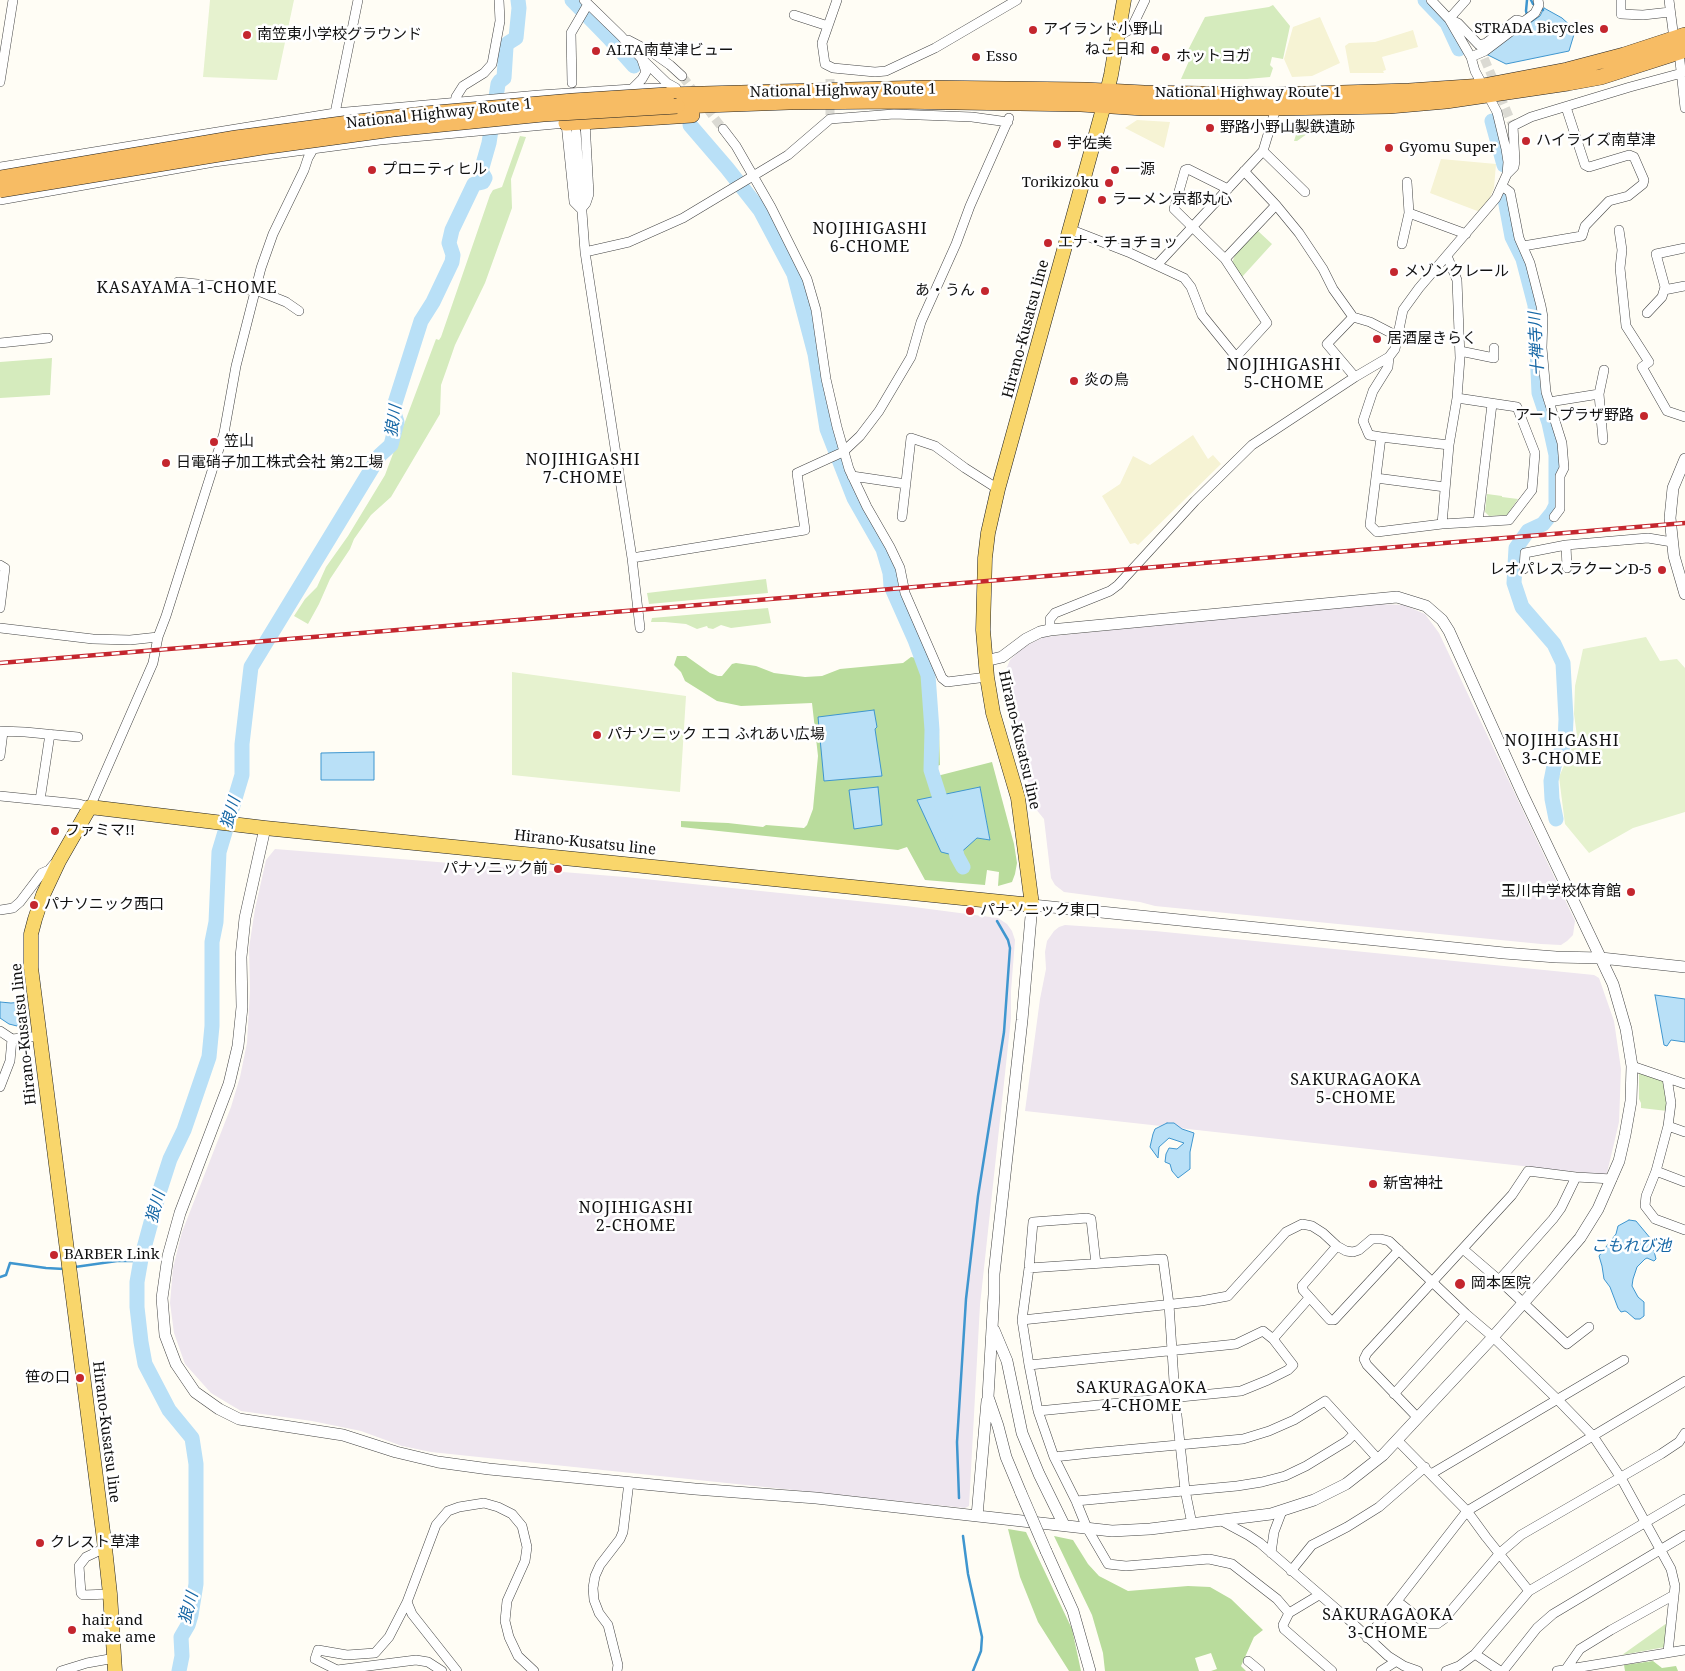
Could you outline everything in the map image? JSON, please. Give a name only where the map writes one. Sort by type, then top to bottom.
[{"type":"highway","name":"National Highway Route 1","points":[[788,97],[925,88],[1144,100],[1200,101],[1276,108],[1389,106],[1446,102],[1624,55],[1681,44]]},
{"type":"highway","name":"National Highway Route 1","points":[[0,178],[216,141],[349,123],[425,114],[675,91],[788,97],[894,107],[1106,98]]},
{"type":"highway","name":"National Highway Route 1","points":[[0,190],[262,146],[393,129],[542,114],[675,91]]},
{"type":"highway","name":"National Highway Route 1","points":[[1200,101],[1274,95],[1486,91]]},
{"type":"highway","points":[[576,126],[737,113],[784,107],[788,97]]},
{"type":"main road","name":"Hirano-Kusatsu line","points":[[115,1664],[110,1594],[31,968],[32,934],[43,895],[59,861],[90,807],[265,828],[1032,905],[1018,798],[993,713],[987,677],[983,622],[985,558],[988,533],[998,489],[1106,98],[1124,0]]},
{"type":"street","points":[[0,82],[13,0]]},
{"type":"street","points":[[0,796],[79,804],[90,807],[150,671],[158,637],[224,433],[236,366],[261,268],[273,234],[308,158],[334,113],[358,0]]},
{"type":"street","points":[[455,102],[463,86],[484,73],[492,64],[500,21],[499,0]]},
{"type":"street","points":[[837,0],[822,44],[825,64],[832,73],[886,71],[935,48],[1017,0]]},
{"type":"street","points":[[1118,36],[1131,29],[1145,0]]},
{"type":"street","points":[[1431,0],[1449,19],[1471,57],[1475,71],[1497,112],[1507,156],[1507,174]]},
{"type":"street","points":[[1449,19],[1466,0]]},
{"type":"street","points":[[1471,57],[1485,50],[1525,22],[1539,5],[1538,0]]},
{"type":"street","points":[[1622,0],[1621,14],[1643,15],[1670,12]]},
{"type":"street","points":[[1669,0],[1670,12],[1681,44],[1685,108]]},
{"type":"street","points":[[572,83],[571,33],[586,2],[675,91]]},
{"type":"street","points":[[794,14],[828,26]]},
{"type":"street","points":[[1449,19],[1458,23],[1479,46],[1486,43],[1516,20],[1525,22]]},
{"type":"street","points":[[621,36],[653,53],[670,65],[675,91]]},
{"type":"street","points":[[632,89],[646,72],[641,58]]},
{"type":"street","points":[[1050,630],[1050,619],[1055,613],[1110,591],[1118,585],[1195,501],[1252,445],[1355,377],[1389,357],[1395,349],[1403,310],[1419,288],[1487,210],[1507,174],[1514,167],[1516,162],[1513,126],[1531,117],[1682,73]]},
{"type":"street","points":[[0,167],[334,113],[439,103],[632,89],[675,91]]},
{"type":"street","points":[[439,103],[446,134]]},
{"type":"street","points":[[585,252],[629,242],[683,218],[788,155],[830,117],[894,107],[1008,120],[922,322],[911,357],[879,411],[860,436],[838,454],[797,473],[805,530],[632,558]]},
{"type":"street","points":[[1523,246],[1582,236],[1585,226],[1609,201],[1628,196],[1643,184],[1644,180],[1634,157],[1629,155],[1589,167],[1585,165],[1566,107]]},
{"type":"street","points":[[1157,265],[1263,151],[1276,108]]},
{"type":"street","points":[[0,200],[214,162],[380,140],[576,126]]},
{"type":"street","points":[[576,126],[589,194],[586,203],[581,209]]},
{"type":"street","points":[[576,126],[574,202],[581,209]]},
{"type":"street","points":[[576,126],[585,252],[632,558],[640,628]]},
{"type":"street","points":[[723,129],[736,146],[745,180],[771,207],[806,279],[816,310],[838,454],[852,476],[866,507],[900,568],[905,593],[942,678],[947,682],[987,677]]},
{"type":"street","points":[[1263,151],[1305,192]]},
{"type":"street","points":[[1069,229],[1184,278],[1191,287],[1207,322],[1236,356],[1267,323],[1225,259],[1174,209],[1184,170],[1188,169],[1228,189]]},
{"type":"street","points":[[1244,171],[1299,233],[1323,269],[1333,289],[1353,317],[1370,322],[1397,336]]},
{"type":"street","points":[[1402,244],[1409,213],[1407,182]]},
{"type":"street","points":[[1502,186],[1510,192],[1518,238],[1530,263],[1543,318],[1542,348],[1546,392],[1562,442],[1564,468],[1560,476],[1560,509],[1554,517]]},
{"type":"street","points":[[1225,259],[1276,205]]},
{"type":"street","points":[[1409,213],[1466,234]]},
{"type":"street","points":[[1619,230],[1622,250],[1620,268],[1626,326],[1649,362],[1642,367],[1667,411],[1685,417]]},
{"type":"street","points":[[1647,313],[1662,296],[1664,290],[1656,254],[1685,248]]},
{"type":"street","points":[[1442,524],[1449,445],[1457,398],[1460,351],[1457,280],[1447,256]]},
{"type":"street","points":[[178,282],[256,290],[286,302],[299,311]]},
{"type":"street","points":[[1664,290],[1685,286]]},
{"type":"street","points":[[1353,317],[1327,344],[1355,377]]},
{"type":"street","points":[[0,343],[48,338]]},
{"type":"street","points":[[1460,351],[1494,358],[1494,348]]},
{"type":"street","points":[[1389,357],[1388,367],[1373,390],[1363,421],[1370,435],[1449,445]]},
{"type":"street","points":[[1604,370],[1599,394],[1604,440]]},
{"type":"street","points":[[1550,402],[1599,394]]},
{"type":"street","points":[[1381,437],[1370,525],[1377,532],[1442,524],[1509,520],[1532,490],[1535,453],[1517,407],[1457,398]]},
{"type":"street","points":[[1478,522],[1492,404]]},
{"type":"street","points":[[902,516],[911,438],[935,446],[998,489]]},
{"type":"street","points":[[1682,572],[1672,542],[1670,506],[1673,488],[1683,463]]},
{"type":"street","points":[[1683,463],[1676,503],[1685,594]]},
{"type":"street","points":[[852,476],[906,484]]},
{"type":"street","points":[[1376,478],[1445,486]]},
{"type":"street","points":[[1524,569],[1525,553],[1566,545],[1648,538],[1672,542]]},
{"type":"street","points":[[1566,545],[1567,568]]},
{"type":"street","points":[[0,565],[5,568],[0,608]]},
{"type":"street","points":[[265,828],[245,918],[241,957],[242,1007],[238,1046],[229,1084],[180,1214],[168,1256],[162,1298],[165,1335],[176,1364],[195,1392],[219,1409],[239,1419],[343,1435],[396,1452],[438,1462],[489,1469],[816,1498],[1112,1531],[1222,1521],[1282,1511],[1314,1500],[1346,1484],[1378,1459],[1397,1440],[1524,1303],[1580,1238],[1598,1209],[1619,1162],[1631,1101],[1632,1066],[1626,1029],[1613,984],[1523,795],[1448,631],[1442,620],[1426,606],[1397,597],[1050,630],[1026,638],[1002,657],[985,661]]},
{"type":"street","points":[[0,628],[94,639],[130,640],[158,637]]},
{"type":"street","points":[[0,756],[1,732],[25,732],[78,737]]},
{"type":"street","points":[[40,800],[50,734]]},
{"type":"street","points":[[0,910],[13,908],[20,902],[42,873],[49,870],[59,861]]},
{"type":"street","points":[[976,1516],[988,1397],[994,1274],[1022,1020],[1032,905],[1504,953],[1601,958],[1685,967]]},
{"type":"street","points":[[0,1031],[12,1039],[40,1036]]},
{"type":"street","points":[[0,1087],[10,1061],[12,1039]]},
{"type":"street","points":[[1632,1066],[1685,1084]]},
{"type":"street","points":[[1667,1078],[1671,1103],[1668,1126],[1656,1171],[1646,1196],[1645,1206],[1655,1219],[1685,1230]]},
{"type":"street","points":[[1668,1126],[1685,1132]]},
{"type":"street","points":[[1417,1418],[1367,1365],[1364,1359],[1368,1353],[1512,1195],[1528,1171],[1576,1178],[1612,1179]]},
{"type":"street","points":[[1656,1171],[1685,1182]]},
{"type":"street","points":[[1499,1280],[1553,1219],[1561,1208],[1576,1178]]},
{"type":"street","points":[[1096,1264],[1092,1222],[1087,1218],[1033,1222],[1030,1268],[1022,1320],[1029,1365],[1038,1411],[1054,1457],[1088,1528],[1108,1564],[1126,1566],[1209,1559],[1232,1564],[1277,1599],[1289,1613]]},
{"type":"street","points":[[1022,1320],[1201,1301],[1228,1296],[1286,1232],[1302,1224],[1312,1226],[1346,1251],[1353,1252],[1359,1250],[1372,1239],[1388,1241],[1493,1337],[1593,1436],[1621,1478],[1671,1569],[1675,1586],[1668,1652]]},
{"type":"street","points":[[1337,1246],[1302,1286],[1302,1290],[1330,1320],[1334,1320],[1398,1250]]},
{"type":"street","points":[[1463,1249],[1567,1344],[1588,1327]]},
{"type":"street","points":[[1030,1268],[1163,1259],[1169,1304],[1175,1397],[1185,1490],[1192,1524]]},
{"type":"street","points":[[1272,1338],[1309,1298]]},
{"type":"street","points":[[1394,1394],[1466,1314]]},
{"type":"street","points":[[992,1323],[1006,1361],[1022,1433],[1039,1474],[1064,1525]]},
{"type":"street","points":[[1029,1365],[1236,1344],[1263,1332],[1272,1338],[1293,1365],[1288,1370],[1241,1391],[1038,1411]]},
{"type":"street","points":[[1291,1571],[1312,1545],[1348,1527],[1428,1471],[1558,1400],[1624,1360]]},
{"type":"street","points":[[1367,1638],[1467,1510],[1685,1381]]},
{"type":"street","points":[[988,1397],[1006,1457],[1073,1611],[1090,1671]]},
{"type":"street","points":[[1054,1457],[1243,1439],[1294,1420],[1325,1401],[1378,1459]]},
{"type":"street","points":[[1397,1601],[1426,1624],[1437,1624],[1449,1614],[1500,1553],[1522,1535],[1667,1450],[1678,1442],[1685,1433]]},
{"type":"street","points":[[1076,1501],[1237,1486],[1285,1476],[1321,1458],[1347,1441],[1354,1434]]},
{"type":"street","points":[[1397,1440],[1467,1510],[1529,1591]]},
{"type":"street","points":[[617,1671],[618,1665],[608,1625],[599,1613],[594,1600],[593,1588],[595,1576],[600,1565],[620,1539],[623,1532],[629,1482]]},
{"type":"street","points":[[1446,1671],[1459,1666],[1475,1654],[1529,1591],[1685,1499]]},
{"type":"street","points":[[442,1671],[428,1662],[416,1660],[338,1670],[315,1658],[318,1650],[347,1655],[375,1653],[389,1637],[406,1602],[436,1525],[448,1510],[459,1506],[484,1503],[512,1514],[522,1526],[527,1547],[525,1561],[507,1601],[505,1621],[509,1637],[518,1656],[534,1671]]},
{"type":"street","points":[[1271,1553],[1274,1532],[1282,1511]]},
{"type":"street","points":[[1222,1521],[1248,1535],[1271,1553],[1396,1662],[1418,1671]]},
{"type":"street","points":[[1475,1654],[1501,1671],[1536,1628],[1552,1614],[1685,1535]]},
{"type":"street","points":[[104,1548],[86,1557],[79,1566],[82,1593],[83,1595],[110,1594]]},
{"type":"street","points":[[1319,1595],[1289,1613],[1283,1625],[1284,1629],[1332,1671]]},
{"type":"street","points":[[1566,1669],[1580,1649],[1674,1595]]},
{"type":"street","points":[[406,1602],[412,1614],[457,1671]]},
{"type":"street","points":[[1557,1671],[1685,1650]]},
{"type":"street","points":[[1248,1661],[1260,1671]]},
{"type":"street","points":[[1381,1671],[1396,1662]]},
{"type":"street","points":[[61,1671],[87,1663],[115,1664]]},
{"type":"shaded area","points":[[1320,17],[1340,63],[1312,76],[1292,77],[1284,59],[1293,27]]},
{"type":"shaded area","points":[[1413,30],[1418,47],[1382,57],[1386,70],[1383,71],[1384,73],[1350,73],[1345,46],[1349,43],[1375,42]]},
{"type":"shaded area","points":[[1137,120],[1170,122],[1164,148],[1125,128]]},
{"type":"shaded area","points":[[1441,159],[1496,164],[1494,188],[1487,205],[1480,212],[1430,193]]},
{"type":"shaded area","points":[[1193,435],[1208,459],[1213,455],[1221,464],[1138,545],[1135,543],[1130,544],[1102,496],[1120,484],[1133,456],[1150,465]]},
{"type":"shaded area","points":[[1354,605],[1404,605],[1425,614],[1439,633],[1575,921],[1573,935],[1567,941],[1561,945],[1541,944],[1155,906],[1140,902],[1064,892],[1055,885],[1051,878],[1044,819],[1035,808],[1004,693],[1003,677],[1010,660],[1023,647],[1044,637]]},
{"type":"shaded area","points":[[275,849],[625,877],[906,906],[998,918],[1007,924],[1015,940],[1011,1018],[980,1305],[969,1506],[965,1508],[431,1452],[402,1446],[361,1431],[312,1421],[241,1411],[211,1393],[185,1364],[174,1333],[170,1303],[173,1268],[182,1232],[231,1107],[240,1077],[247,1043],[250,990],[249,948],[255,909],[266,860]]},
{"type":"shaded area","points":[[1065,925],[1155,931],[1594,975],[1599,978],[1614,1021],[1621,1069],[1619,1122],[1607,1173],[1604,1175],[1025,1111],[1040,999],[1046,969],[1045,952],[1047,941],[1054,931]]},
{"type":"green space","name":"南笠東小学校グラウンド","points":[[210,0],[294,0],[277,80],[203,77]]},
{"type":"green space","points":[[1273,5],[1290,26],[1283,59],[1272,57],[1270,65],[1273,68],[1270,77],[1181,79],[1189,61],[1186,54],[1205,17]]},
{"type":"green space","points":[[1301,119],[1314,120],[1314,129],[1297,141],[1294,141]]},
{"type":"green space","points":[[520,136],[526,137],[511,179],[512,208],[485,283],[455,345],[441,385],[440,414],[391,497],[371,515],[354,539],[350,549],[330,579],[308,624],[294,616],[305,599],[317,587],[326,567],[348,536],[385,475],[436,339],[439,340],[441,337],[490,195],[493,190],[502,187]]},
{"type":"green space","points":[[1258,231],[1272,244],[1242,277],[1232,263],[1235,255]]},
{"type":"green space","points":[[52,358],[50,395],[0,398],[0,362]]},
{"type":"green space","points":[[1487,494],[1518,499],[1507,515],[1489,516],[1485,512]]},
{"type":"green space","points":[[766,579],[768,593],[649,604],[647,593]]},
{"type":"green space","points":[[768,608],[771,623],[731,628],[721,625],[713,629],[707,626],[697,629],[686,624],[651,622],[652,618]]},
{"type":"green space","points":[[1646,637],[1660,661],[1677,659],[1685,668],[1685,812],[1633,828],[1589,853],[1565,824],[1559,777],[1577,736],[1574,714],[1575,686],[1583,649]]},
{"type":"green space","points":[[677,656],[686,656],[710,673],[718,676],[722,676],[732,664],[736,663],[756,666],[774,673],[805,677],[822,676],[840,669],[903,663],[911,657],[917,658],[923,671],[929,732],[939,731],[940,765],[934,767],[937,776],[992,762],[1014,844],[1017,863],[1012,882],[998,886],[999,872],[987,870],[985,885],[925,880],[907,847],[898,850],[681,827],[681,821],[804,828],[813,809],[818,756],[812,703],[741,706],[717,701],[685,681],[681,672],[674,665]],"holes":[[[980,787],[990,840],[978,838]]]},
{"type":"green space","name":"パナソニック エコ ふれあい広場","points":[[512,672],[686,696],[680,792],[512,775]]},
{"type":"green space","points":[[1639,1073],[1665,1081],[1667,1111],[1641,1108]]},
{"type":"green space","points":[[1008,1529],[1026,1532],[1072,1629],[1081,1671],[1069,1671],[1038,1622],[1020,1577]]},
{"type":"green space","points":[[1054,1536],[1073,1540],[1088,1564],[1099,1576],[1128,1591],[1188,1586],[1210,1587],[1231,1599],[1263,1630],[1254,1637],[1241,1666],[1246,1671],[1211,1671],[1217,1669],[1211,1653],[1195,1658],[1199,1671],[1105,1671],[1103,1653],[1092,1615]]},
{"type":"green space","points":[[1667,1623],[1665,1647],[1622,1655]]},
{"type":"green space","points":[[1653,1661],[1662,1668],[1676,1666],[1678,1671],[1625,1671],[1624,1665]]},
{"type":"water","points":[[1544,8],[1562,18],[1575,31],[1569,51],[1506,64],[1486,54],[1540,16]]},
{"type":"water","points":[[874,710],[882,776],[824,781],[818,717]]},
{"type":"water","points":[[374,752],[374,780],[321,780],[321,753]]},
{"type":"water","points":[[878,787],[882,825],[854,829],[849,790]]},
{"type":"water","points":[[980,787],[990,840],[977,838],[957,856],[941,852],[917,800]]},
{"type":"water","points":[[1655,995],[1685,999],[1685,1042],[1671,1040],[1667,1046],[1664,1045]]},
{"type":"water","points":[[0,1002],[23,1002],[25,1016],[17,1026],[9,1024],[0,1018]]},
{"type":"water","points":[[1167,1123],[1174,1123],[1182,1129],[1194,1133],[1190,1152],[1190,1169],[1178,1178],[1172,1171],[1170,1164],[1165,1162],[1166,1154],[1169,1148],[1177,1149],[1184,1143],[1169,1138],[1159,1147],[1158,1158],[1150,1147],[1155,1129]]},
{"type":"water","name":"こもれび池","points":[[1629,1220],[1636,1221],[1651,1239],[1656,1259],[1654,1261],[1645,1259],[1637,1267],[1633,1279],[1632,1286],[1638,1297],[1644,1302],[1644,1316],[1640,1319],[1635,1319],[1625,1311],[1621,1312],[1618,1308],[1610,1287],[1604,1279],[1599,1256],[1616,1234],[1618,1226]]},
{"type":"waterway","name":"狼川","points":[[179,1671],[182,1656],[181,1637],[191,1615],[196,1584],[196,1464],[192,1438],[169,1410],[145,1364],[137,1307],[137,1282],[141,1259],[159,1193],[170,1159],[184,1130],[209,1057],[212,1026],[212,942],[216,922],[219,852],[242,775],[242,744],[251,667],[380,455],[391,445],[397,422],[394,413],[395,403],[421,321],[433,302],[452,262],[453,255],[449,243],[452,230],[474,184],[483,182],[485,178],[481,171],[489,143],[498,84],[504,78],[506,47],[508,43],[516,38],[518,0]]},
{"type":"waterway","points":[[572,0],[634,66]]},
{"type":"waterway","name":"十禅寺川","points":[[1425,0],[1447,23],[1459,49]]},
{"type":"waterway","points":[[1527,0],[1527,15]]},
{"type":"waterway","points":[[1531,0],[1533,4],[1543,10]]},
{"type":"waterway","name":"十禅寺川","points":[[1492,121],[1504,165]]},
{"type":"waterway","points":[[690,125],[760,210],[794,274],[815,354],[827,429],[854,498],[883,549],[890,573],[891,586],[928,675],[932,730],[931,770],[945,814]]},
{"type":"waterway","points":[[1504,194],[1512,237],[1523,259],[1535,305],[1539,393],[1549,423],[1556,455],[1556,505],[1543,524],[1528,531],[1516,548],[1514,583],[1522,607],[1554,644],[1563,663],[1566,719],[1565,742],[1554,766],[1551,781],[1556,819]]},
{"type":"waterway","points":[[953,838],[957,856],[963,867]]},
{"type":"waterway","points":[[959,1498],[957,1442],[966,1299],[978,1196],[1004,1032],[1010,948],[1008,940],[997,921]]},
{"type":"waterway","points":[[75,1267],[117,1261],[140,1261]]},
{"type":"waterway","points":[[0,1277],[6,1275],[10,1263],[64,1269]]},
{"type":"waterway","points":[[963,1536],[968,1574],[982,1637],[981,1651],[973,1671]]},
{"type":"tunnel","points":[[1479,46],[1513,126]]},
{"type":"tunnel","points":[[682,76],[723,129]]},
{"type":"tunnel","points":[[830,77],[830,115]]},
{"type":"railway","points":[[0,663],[1685,523]]},
{"type":"place","name":"STRADA Bicycles","points":[[1604,29]]},
{"type":"place","name":"アイランド小野山","points":[[1033,30]]},
{"type":"place","name":"南笠東小学校グラウンド","points":[[247,35]]},
{"type":"place","name":"ねこ日和","points":[[1155,50]]},
{"type":"place","name":"ALTA南草津ビュー","points":[[596,51]]},
{"type":"place","name":"Esso","points":[[976,57]]},
{"type":"place","name":"ホットヨガ","points":[[1166,57]]},
{"type":"place","name":"野路小野山製鉄遺跡","points":[[1210,128]]},
{"type":"place","name":"ハイライズ南草津","points":[[1526,141]]},
{"type":"place","name":"宇佐美","points":[[1057,144]]},
{"type":"place","name":"Gyomu Super","points":[[1389,148]]},
{"type":"place","name":"プロニティヒル","points":[[372,170]]},
{"type":"place","name":"一源","points":[[1115,170]]},
{"type":"place","name":"Torikizoku","points":[[1109,183]]},
{"type":"place","name":"ラーメン京都丸心","points":[[1102,200]]},
{"type":"place","name":"エナ・チョチョッ","points":[[1048,243]]},
{"type":"place","name":"メゾンクレール","points":[[1394,272]]},
{"type":"place","name":"あ・うん","points":[[985,291]]},
{"type":"place","name":"居酒屋きらく","points":[[1377,339]]},
{"type":"place","name":"炎の鳥","points":[[1074,381]]},
{"type":"place","name":"アートプラザ野路","points":[[1644,416]]},
{"type":"place","name":"笠山","points":[[214,442]]},
{"type":"place","name":"日電硝子加工株式会社 第2工場","points":[[166,463]]},
{"type":"place","name":"レオパレス ラクーンD-5","points":[[1662,570]]},
{"type":"place","name":"パナソニック エコ ふれあい広場","points":[[597,735]]},
{"type":"place","name":"ファミマ!!","points":[[55,831]]},
{"type":"place","name":"パナソニック前","points":[[558,869]]},
{"type":"place","name":"玉川中学校体育館","points":[[1631,892]]},
{"type":"place","name":"パナソニック西口","points":[[34,905]]},
{"type":"place","name":"パナソニック東口","points":[[970,911]]},
{"type":"place","name":"新宮神社","points":[[1373,1184]]},
{"type":"place","name":"BARBER Link","points":[[54,1255]]},
{"type":"place","name":"岡本医院","points":[[1460,1284]]},
{"type":"place","name":"笹の口","points":[[80,1378]]},
{"type":"place","name":"クレスト草津","points":[[40,1543]]},
{"type":"place","name":"hair and make ame","points":[[72,1630]]},
{"type":"district","name":"NOJIHIGASHI 6-CHOME","points":[[870,238]]},
{"type":"district","name":"KASAYAMA 1-CHOME","points":[[187,288]]},
{"type":"district","name":"NOJIHIGASHI 5-CHOME","points":[[1284,374]]},
{"type":"district","name":"NOJIHIGASHI 7-CHOME","points":[[583,469]]},
{"type":"district","name":"NOJIHIGASHI 3-CHOME","points":[[1562,750]]},
{"type":"district","name":"SAKURAGAOKA 5-CHOME","points":[[1356,1089]]},
{"type":"district","name":"NOJIHIGASHI 2-CHOME","points":[[636,1217]]},
{"type":"district","name":"SAKURAGAOKA 4-CHOME","points":[[1142,1397]]},
{"type":"district","name":"SAKURAGAOKA 3-CHOME","points":[[1388,1624]]}]
